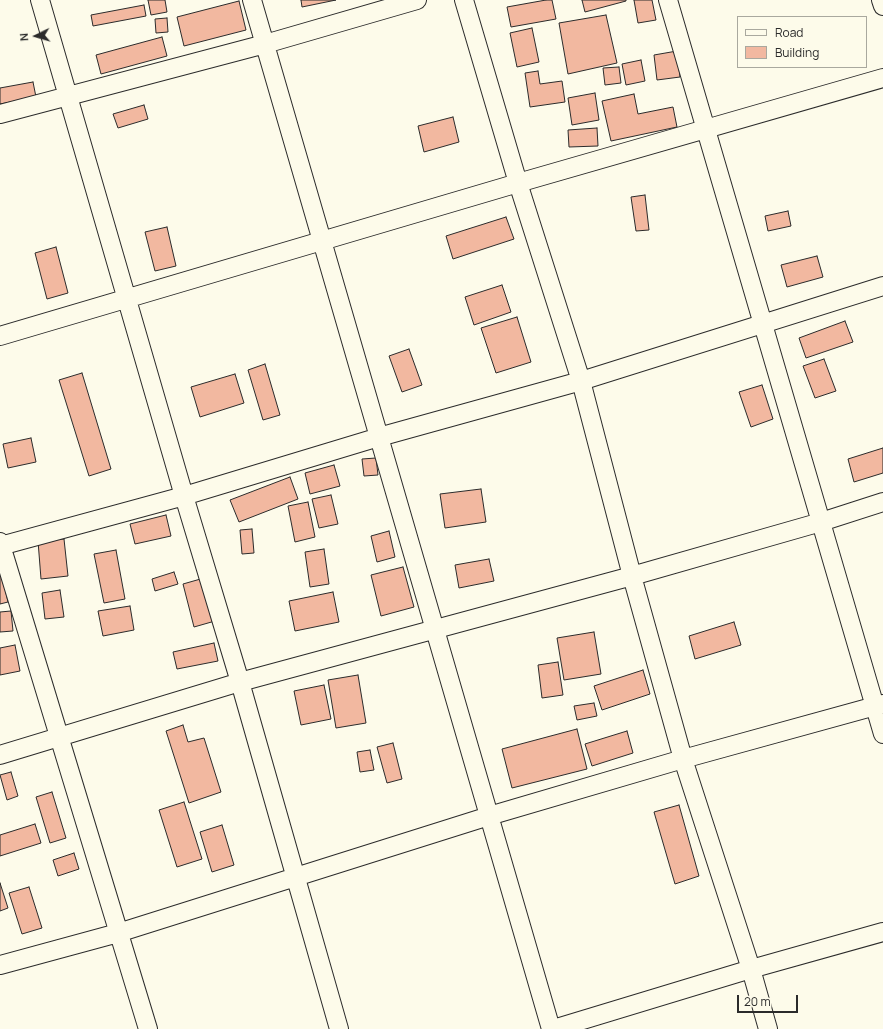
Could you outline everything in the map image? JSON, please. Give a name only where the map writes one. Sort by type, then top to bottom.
[{"type":"street","points":[[40,0],[126,299],[240,682],[339,1029]]},
{"type":"street","points":[[252,0],[552,1029],[751,969],[883,932]]},
{"type":"street","points":[[0,114],[265,44],[417,0]]},
{"type":"street","points":[[464,0],[518,183],[581,381],[632,576],[683,759],[751,969],[768,1029]]},
{"type":"street","points":[[668,0],[821,522],[879,705],[883,734]]},
{"type":"street","points":[[881,0],[883,6]]},
{"type":"street","points":[[0,336],[518,183],[883,78]]},
{"type":"street","points":[[148,1029],[0,545],[184,496],[379,437],[581,381],[883,286]]},
{"type":"street","points":[[0,755],[240,682],[632,576],[821,522],[883,502]]},
{"type":"street","points":[[0,965],[118,933],[489,816],[683,759],[879,705]]},
{"type":"building","points":[[148,0],[165,0],[167,12],[151,15]]},
{"type":"building","points":[[301,0],[336,0],[302,7]]},
{"type":"building","points":[[552,0],[556,19],[511,27],[507,7]]},
{"type":"building","points":[[582,0],[626,0],[626,1],[585,12]]},
{"type":"building","points":[[634,0],[652,0],[656,20],[638,23]]},
{"type":"building","points":[[239,1],[246,30],[184,46],[177,17]]},
{"type":"building","points":[[144,5],[146,16],[93,26],[91,15]]},
{"type":"building","points":[[606,15],[617,63],[568,74],[559,23]]},
{"type":"building","points":[[167,18],[168,32],[156,33],[155,19]]},
{"type":"building","points":[[532,28],[539,62],[517,67],[510,33]]},
{"type":"building","points":[[162,37],[167,56],[101,74],[96,55]]},
{"type":"building","points":[[677,51],[680,77],[657,80],[654,55]]},
{"type":"building","points":[[641,60],[645,81],[626,85],[622,64]]},
{"type":"building","points":[[619,67],[621,83],[605,85],[603,68]]},
{"type":"building","points":[[538,71],[540,84],[562,81],[565,102],[530,107],[525,73]]},
{"type":"building","points":[[33,82],[36,97],[0,104],[0,88]]},
{"type":"building","points":[[595,93],[599,120],[572,125],[568,98]]},
{"type":"building","points":[[634,94],[638,114],[673,107],[677,127],[611,141],[602,101]]},
{"type":"building","points":[[144,105],[148,119],[118,128],[113,114]]},
{"type":"building","points":[[453,117],[459,142],[424,152],[418,126]]},
{"type":"building","points":[[597,128],[598,146],[569,147],[568,130]]},
{"type":"building","points":[[645,195],[649,230],[636,231],[631,197]]},
{"type":"building","points":[[788,211],[791,226],[768,231],[765,216]]},
{"type":"building","points":[[506,217],[514,239],[453,259],[446,236]]},
{"type":"building","points":[[167,227],[176,266],[155,271],[145,232]]},
{"type":"building","points":[[56,247],[68,293],[47,299],[35,253]]},
{"type":"building","points":[[817,256],[823,277],[787,287],[781,265]]},
{"type":"building","points":[[502,285],[511,312],[474,325],[465,297]]},
{"type":"building","points":[[517,317],[531,362],[496,373],[481,328]]},
{"type":"building","points":[[845,321],[853,342],[806,358],[799,338]]},
{"type":"building","points":[[409,349],[422,385],[402,392],[389,356]]},
{"type":"building","points":[[824,359],[836,391],[815,398],[803,366]]},
{"type":"building","points":[[265,364],[280,415],[263,420],[248,370]]},
{"type":"building","points":[[82,373],[111,469],[89,476],[59,380]]},
{"type":"building","points":[[235,374],[244,403],[200,417],[191,387]]},
{"type":"building","points":[[762,385],[773,419],[751,427],[739,392]]},
{"type":"building","points":[[31,438],[36,462],[8,468],[3,444]]},
{"type":"building","points":[[883,448],[883,473],[854,482],[848,459]]},
{"type":"building","points":[[376,458],[378,475],[364,476],[362,459]]},
{"type":"building","points":[[334,465],[340,486],[310,494],[305,473]]},
{"type":"building","points":[[290,477],[298,499],[239,522],[230,500]]},
{"type":"building","points":[[481,489],[486,522],[445,528],[440,494]]},
{"type":"building","points":[[331,495],[338,524],[319,528],[312,499]]},
{"type":"building","points":[[308,502],[315,537],[295,542],[288,506]]},
{"type":"building","points":[[166,515],[171,536],[135,544],[130,524]]},
{"type":"building","points":[[252,529],[254,553],[242,554],[240,530]]},
{"type":"building","points":[[389,531],[395,557],[377,562],[371,536]]},
{"type":"building","points":[[64,539],[68,576],[41,579],[38,541]]},
{"type":"building","points":[[324,549],[329,584],[310,587],[305,552]]},
{"type":"building","points":[[116,550],[125,599],[104,603],[94,554]]},
{"type":"building","points":[[489,559],[494,581],[459,588],[455,565]]},
{"type":"building","points":[[0,565],[8,602],[0,604]]},
{"type":"building","points":[[403,567],[414,607],[381,616],[371,575]]},
{"type":"building","points":[[174,572],[178,584],[155,591],[152,579]]},
{"type":"building","points":[[204,578],[215,621],[194,627],[183,584]]},
{"type":"building","points":[[60,590],[64,617],[45,619],[42,593]]},
{"type":"building","points":[[333,592],[339,622],[295,631],[289,601]]},
{"type":"building","points":[[130,606],[134,630],[103,636],[98,611]]},
{"type":"building","points":[[11,611],[13,631],[0,632],[0,612]]},
{"type":"building","points":[[734,622],[741,645],[695,659],[689,636]]},
{"type":"building","points":[[594,632],[601,674],[564,680],[557,638]]},
{"type":"building","points":[[214,643],[218,661],[177,669],[173,652]]},
{"type":"building","points":[[15,645],[20,671],[0,675],[0,648]]},
{"type":"building","points":[[558,662],[563,695],[542,698],[538,665]]},
{"type":"building","points":[[643,670],[650,694],[602,710],[594,686]]},
{"type":"building","points":[[358,675],[366,723],[336,728],[328,680]]},
{"type":"building","points":[[324,685],[331,719],[301,725],[294,691]]},
{"type":"building","points":[[594,703],[597,716],[577,720],[574,706]]},
{"type":"building","points":[[183,725],[188,742],[204,738],[221,792],[189,803],[166,731]]},
{"type":"building","points":[[577,729],[587,769],[512,788],[502,749]]},
{"type":"building","points":[[627,731],[633,753],[592,766],[585,744]]},
{"type":"building","points":[[393,743],[402,779],[387,783],[377,747]]},
{"type":"building","points":[[370,750],[374,770],[360,772],[357,752]]},
{"type":"building","points":[[11,772],[18,796],[7,800],[0,775]]},
{"type":"building","points":[[52,792],[66,838],[50,843],[36,797]]},
{"type":"building","points":[[184,802],[202,859],[177,867],[159,810]]},
{"type":"building","points":[[679,805],[699,876],[675,884],[654,812]]},
{"type":"building","points":[[35,824],[41,843],[0,856],[0,835]]},
{"type":"building","points":[[222,825],[234,865],[212,872],[200,832]]},
{"type":"building","points":[[74,853],[79,869],[58,876],[53,860]]},
{"type":"building","points":[[0,883],[8,908],[0,911]]},
{"type":"building","points":[[29,887],[42,928],[22,934],[9,893]]}]
